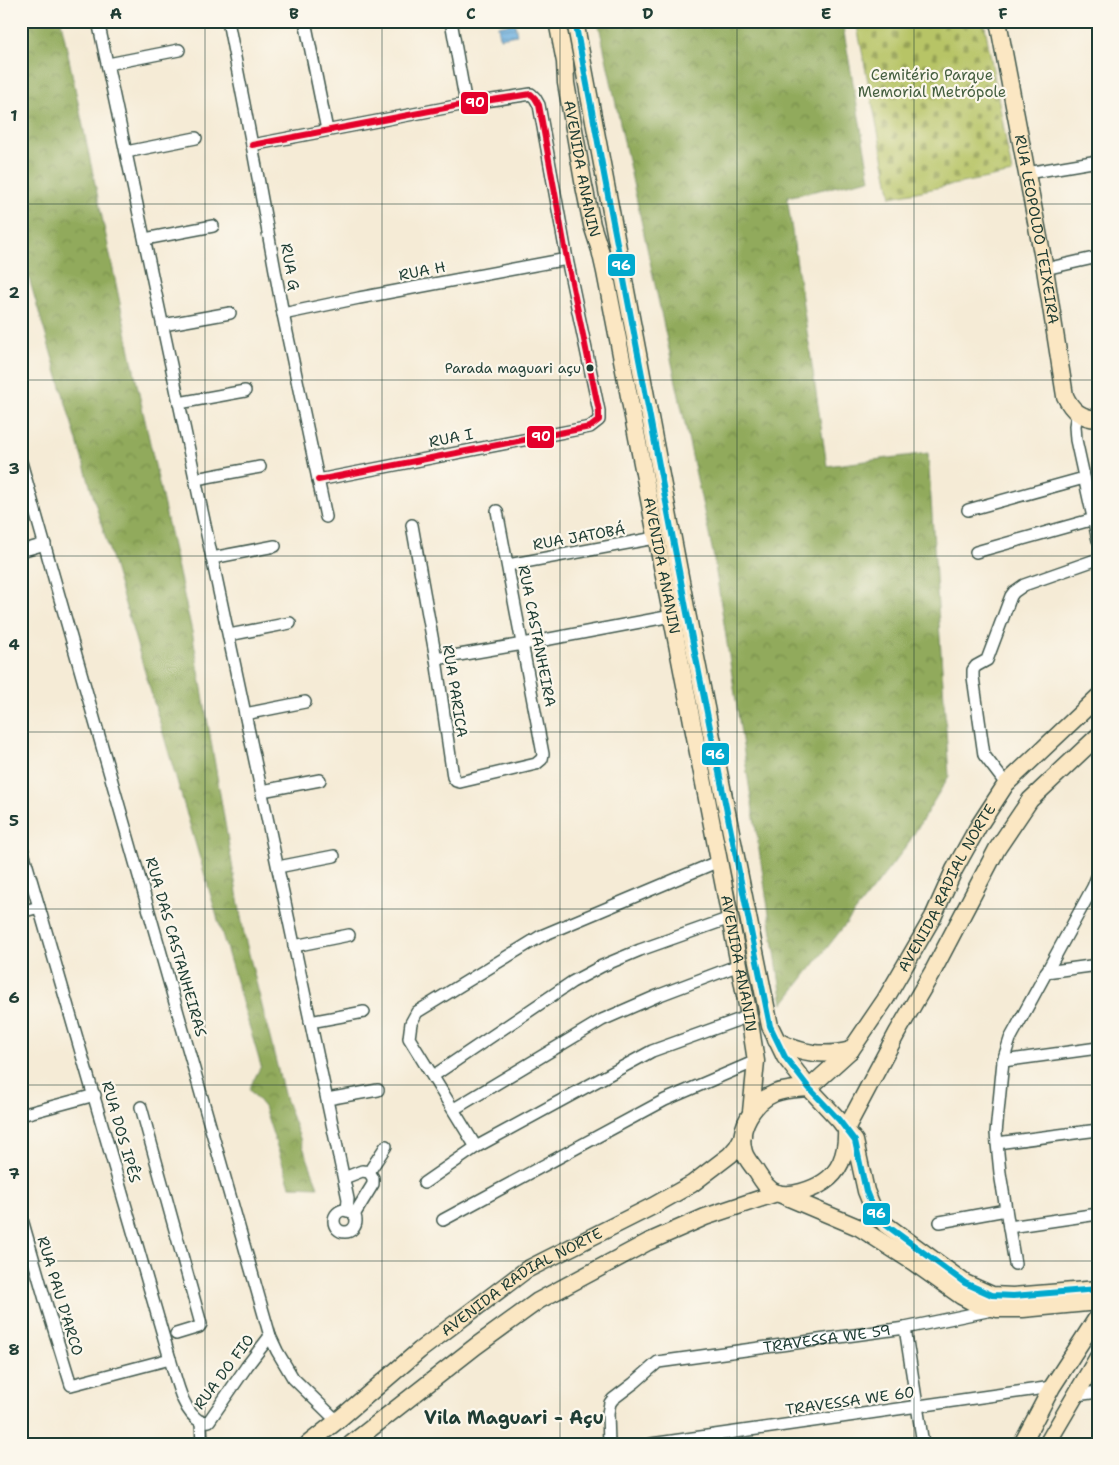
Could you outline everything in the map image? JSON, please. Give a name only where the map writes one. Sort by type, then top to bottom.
[{"type":"main road","name":"AVENIDA ANANIN","points":[[557,21],[565,62],[566,84],[592,225],[605,272],[656,538],[679,614],[721,779],[766,1011],[770,1026],[785,1057],[812,1091]]},
{"type":"main road","name":"AVENIDA ANANIN","points":[[575,21],[679,614],[719,861],[749,1016],[756,1061],[751,1112]]},
{"type":"main road","name":"RUA LEOPOLDO TEIXEIRA","points":[[998,21],[1045,269],[1066,396],[1070,406],[1077,413]]},
{"type":"main road","points":[[582,171],[602,167]]},
{"type":"main road","points":[[1077,413],[1098,419]]},
{"type":"main road","name":"AVENIDA RADIAL NORTE","points":[[812,1091],[851,1050],[885,1000],[933,917],[954,870],[978,827],[1006,784],[1098,698]]},
{"type":"main road","name":"AVENIDA RADIAL NORTE","points":[[842,1124],[933,971],[996,850],[1030,800],[1098,736]]},
{"type":"main road","points":[[776,1040],[788,1047],[812,1054],[832,1054],[851,1050]]},
{"type":"main road","points":[[997,1309],[978,1305],[961,1296],[860,1228],[772,1189],[744,1155],[743,1136],[751,1112],[761,1101],[775,1093],[789,1090],[812,1091],[855,1141],[863,1183],[874,1211],[886,1225],[966,1283],[992,1295],[1013,1296],[1098,1289]]},
{"type":"main road","points":[[772,1189],[792,1194],[818,1186],[829,1178],[838,1168],[844,1155],[847,1141],[842,1124]]},
{"type":"main road","name":"AVENIDA RADIAL NORTE","points":[[308,1444],[420,1350],[526,1270],[653,1206],[692,1184],[730,1155],[743,1136]]},
{"type":"main road","name":"AVENIDA RADIAL NORTE","points":[[351,1444],[462,1356],[538,1301],[648,1242],[772,1189]]},
{"type":"main road","name":"TRAVESSA WE 59","points":[[997,1309],[1023,1309],[1098,1302]]},
{"type":"main road","points":[[1022,1444],[1052,1387],[1098,1316]]},
{"type":"main road","points":[[1047,1444],[1098,1357]]},
{"type":"street","points":[[98,21],[350,1213],[373,1184],[373,1178],[369,1172],[362,1171],[344,1178]]},
{"type":"street","name":"RUA G","points":[[228,21],[283,314],[326,517]]},
{"type":"street","points":[[305,21],[327,130]]},
{"type":"street","points":[[452,21],[466,104]]},
{"type":"street","points":[[108,64],[179,50]]},
{"type":"street","points":[[252,145],[466,104],[531,94],[539,105],[567,259]]},
{"type":"street","points":[[126,152],[196,138]]},
{"type":"street","points":[[1027,173],[1098,161]]},
{"type":"street","points":[[145,239],[213,226]]},
{"type":"street","points":[[1045,269],[1098,257]]},
{"type":"street","name":"RUA H","points":[[283,314],[567,259]]},
{"type":"street","name":"RUA I","points":[[318,480],[590,427],[599,420],[599,412],[567,259]]},
{"type":"street","points":[[163,325],[230,313]]},
{"type":"street","points":[[179,403],[245,391]]},
{"type":"street","points":[[1077,413],[1075,426],[1076,440],[1098,540]]},
{"type":"street","name":"RUA DAS CASTANHEIRAS","points":[[21,462],[270,1336],[276,1351],[293,1378],[337,1421]]},
{"type":"street","points":[[196,479],[260,467]]},
{"type":"street","points":[[968,510],[1084,478]]},
{"type":"street","name":"RUA CASTANHEIRA","points":[[498,511],[543,754],[542,759],[536,764]]},
{"type":"street","points":[[976,552],[1094,519]]},
{"type":"street","name":"RUA PARICA","points":[[412,525],[436,659],[453,777],[456,781],[460,782],[536,764]]},
{"type":"street","name":"RUA JATOBÁ","points":[[508,565],[656,538]]},
{"type":"street","points":[[21,551],[45,544]]},
{"type":"street","points":[[212,558],[275,546]]},
{"type":"street","points":[[1006,784],[984,755],[973,670],[976,666],[987,660],[1009,604],[1010,596],[1014,592],[1024,585],[1098,558]]},
{"type":"street","points":[[436,659],[679,614]]},
{"type":"street","points":[[228,635],[290,623]]},
{"type":"street","points":[[245,714],[305,702]]},
{"type":"street","points":[[262,791],[320,780]]},
{"type":"street","name":"RUA DOS IPÊS","points":[[21,845],[170,1359],[185,1405],[196,1420],[201,1422]]},
{"type":"street","points":[[278,867],[334,856]]},
{"type":"street","points":[[476,1147],[409,1038],[411,1023],[417,1012],[542,936],[719,861]]},
{"type":"street","points":[[1015,1264],[997,1143],[996,1121],[1003,1061],[1010,1039],[1046,972],[1096,887],[1098,874]]},
{"type":"street","points":[[21,912],[39,907]]},
{"type":"street","points":[[433,1076],[572,982],[602,966],[640,950],[730,918]]},
{"type":"street","points":[[294,946],[349,935]]},
{"type":"street","points":[[454,1109],[602,1020],[656,996],[739,965]]},
{"type":"street","points":[[1046,972],[1098,965]]},
{"type":"street","points":[[310,1022],[364,1012]]},
{"type":"street","points":[[424,1183],[476,1147],[652,1051],[749,1016]]},
{"type":"street","points":[[1003,1061],[1098,1048]]},
{"type":"street","points":[[443,1220],[665,1100],[756,1061]]},
{"type":"street","points":[[327,1099],[378,1090]]},
{"type":"street","points":[[21,1115],[94,1095]]},
{"type":"street","points":[[141,1107],[201,1324],[199,1328],[176,1334]]},
{"type":"street","points":[[997,1143],[1098,1130]]},
{"type":"street","points":[[369,1172],[386,1146]]},
{"type":"street","points":[[940,1222],[1006,1210]]},
{"type":"street","points":[[1009,1227],[1098,1214]]},
{"type":"street","name":"RUA PAU D'ARCO","points":[[21,1216],[45,1301],[72,1385],[170,1359]]},
{"type":"street","name":"TRAVESSA WE 59","points":[[609,1444],[608,1413],[610,1403],[658,1362],[905,1328],[997,1309]]},
{"type":"street","points":[[905,1328],[923,1444]]},
{"type":"street","name":"RUA DO FIO","points":[[201,1422],[207,1422],[212,1418],[270,1336]]},
{"type":"street","name":"TRAVESSA WE 60","points":[[653,1444],[1052,1387]]},
{"type":"street","points":[[1076,1395],[1098,1392]]},
{"type":"street","points":[[201,1422],[202,1444]]},
{"type":"green space","points":[[21,21],[61,21],[138,389],[193,636],[244,934],[285,1098],[318,1187],[290,1186],[264,1107],[249,1089],[261,1066],[21,251]]},
{"type":"green space","points":[[598,21],[842,21],[870,179],[787,197],[827,466],[928,453],[949,776],[906,847],[783,1004],[713,553]]},
{"type":"green space","name":"Cemitério Parque Memorial Metrópole","points":[[856,21],[984,21],[1012,173],[891,197]]},
{"type":"water","points":[[515,23],[517,35],[500,38],[498,26]]},
{"type":"transit line","name":"96","points":[[575,21],[687,613],[770,1026],[785,1057],[855,1141],[866,1191],[874,1211],[886,1225],[965,1283],[992,1295],[1013,1296],[1098,1289]]},
{"type":"transit line","name":"90","points":[[252,145],[466,104],[531,94],[539,105],[567,259],[599,411],[599,420],[590,427],[318,480]]},
{"type":"place","name":"Parada maguari açu","points":[[590,368]]},
{"type":"district","name":"Vila Maguari - Açu","points":[[514,1418]]}]
